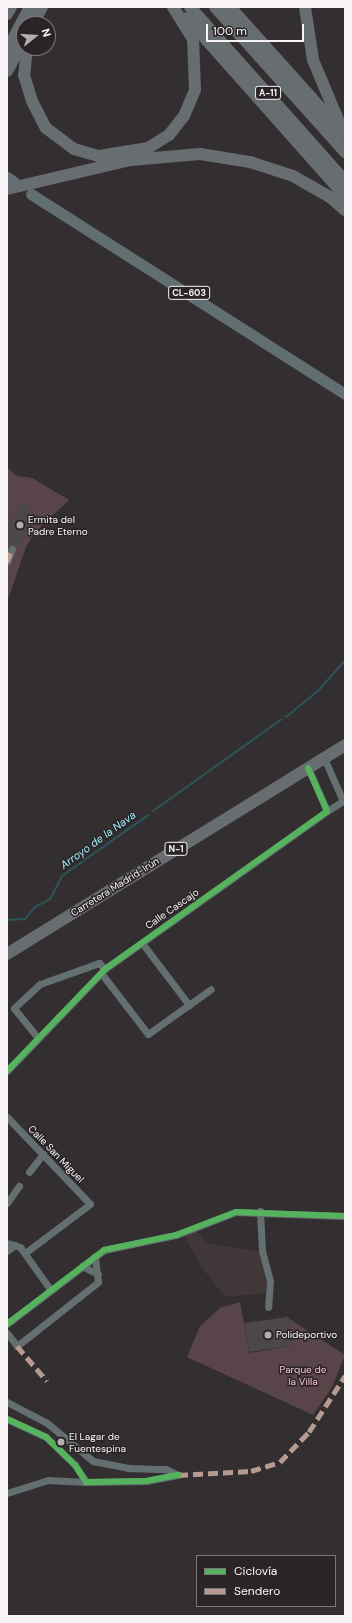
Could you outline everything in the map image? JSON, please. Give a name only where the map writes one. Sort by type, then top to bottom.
[{"type":"highway","points":[[7,14],[11,7]]},
{"type":"highway","points":[[26,56],[24,75],[32,101],[46,128],[74,149],[99,156],[148,148],[169,135],[184,116],[195,90],[193,38],[175,7]]},
{"type":"highway","points":[[175,7],[345,196]]},
{"type":"highway","name":"A-11","points":[[190,7],[345,181]]},
{"type":"highway","name":"A-11","points":[[215,7],[345,152]]},
{"type":"highway","points":[[230,7],[345,135]]},
{"type":"highway","points":[[305,7],[314,60],[323,88],[345,131]]},
{"type":"highway","points":[[7,50],[37,9]]},
{"type":"highway","points":[[7,71],[16,55]]},
{"type":"highway","points":[[9,183],[131,160],[200,154],[250,162],[293,176],[345,210]]},
{"type":"highway","name":"Carretera Madrid-Irún","points":[[7,954],[345,745]]},
{"type":"main road","name":"CL-603","points":[[31,194],[345,394]]},
{"type":"street","points":[[7,562],[12,549]]},
{"type":"street","name":"Calle Cascajo","points":[[7,1071],[103,971],[327,811],[344,801],[324,758]]},
{"type":"street","points":[[308,768],[327,811]]},
{"type":"street","points":[[142,942],[189,1004]]},
{"type":"street","points":[[38,1038],[14,1008],[40,984],[99,963],[103,971],[148,1034],[211,989]]},
{"type":"street","name":"Calle San Miguel","points":[[7,1117],[90,1204],[25,1253]]},
{"type":"street","points":[[29,1172],[43,1154]]},
{"type":"street","points":[[7,1202],[19,1186]]},
{"type":"street","points":[[7,1324],[50,1289],[95,1256],[112,1248],[176,1235],[228,1214],[260,1212],[345,1216]]},
{"type":"street","points":[[260,1212],[262,1251],[270,1281],[268,1306]]},
{"type":"street","points":[[7,1243],[15,1245],[25,1253],[50,1289]]},
{"type":"street","points":[[7,1251],[15,1245]]},
{"type":"street","points":[[7,1333],[17,1346],[98,1282],[95,1256]]},
{"type":"street","points":[[82,1266],[98,1274]]},
{"type":"street","points":[[7,1402],[47,1423],[93,1461],[128,1468],[166,1469],[178,1475],[159,1480],[86,1482],[48,1480],[7,1493]]},
{"type":"street","points":[[7,1419],[46,1437],[75,1465],[86,1482]]},
{"type":"shaded area","points":[[196,1230],[207,1243],[258,1251],[265,1267],[267,1293],[225,1297],[200,1265],[185,1237]]},
{"type":"green space","points":[[7,467],[17,476],[32,478],[69,500],[34,533],[26,547],[7,602]]},
{"type":"green space","name":"Parque de la Villa","points":[[240,1302],[249,1353],[292,1346],[288,1318],[345,1355],[332,1387],[313,1415],[187,1357],[200,1326],[220,1308]]},
{"type":"building","name":"Ermita del Padre Eterno","points":[[20,503],[30,506],[27,518],[30,519],[21,541],[23,545],[19,547],[7,545],[7,537],[12,513],[15,514]]},
{"type":"building","name":"Polideportivo","points":[[288,1317],[292,1346],[249,1352],[244,1323]]},
{"type":"waterway","name":"Arroyo de la Nava","points":[[286,717],[319,690],[345,660]]},
{"type":"waterway","name":"Arroyo de la Nava","points":[[153,811],[282,719]]},
{"type":"waterway","name":"Arroyo de la Nava","points":[[7,920],[25,919],[35,907],[50,899],[62,876],[148,815]]},
{"type":"marked path","points":[[7,562],[12,549]]},
{"type":"marked path","points":[[17,1346],[47,1381]]},
{"type":"marked path","points":[[178,1475],[251,1471],[280,1462],[309,1432],[345,1376]]},
{"type":"cycle path","points":[[7,1071],[105,969],[327,811],[308,768]]},
{"type":"cycle path","points":[[7,1324],[104,1250],[176,1235],[236,1212],[345,1216]]},
{"type":"cycle path","points":[[7,1419],[46,1437],[75,1465],[86,1482],[146,1481],[178,1475]]},
{"type":"place","name":"Ermita del Padre Eterno","points":[[20,525]]},
{"type":"place","name":"Polideportivo","points":[[268,1335]]},
{"type":"place","name":"El Lagar de Fuentespina","points":[[61,1442]]}]
